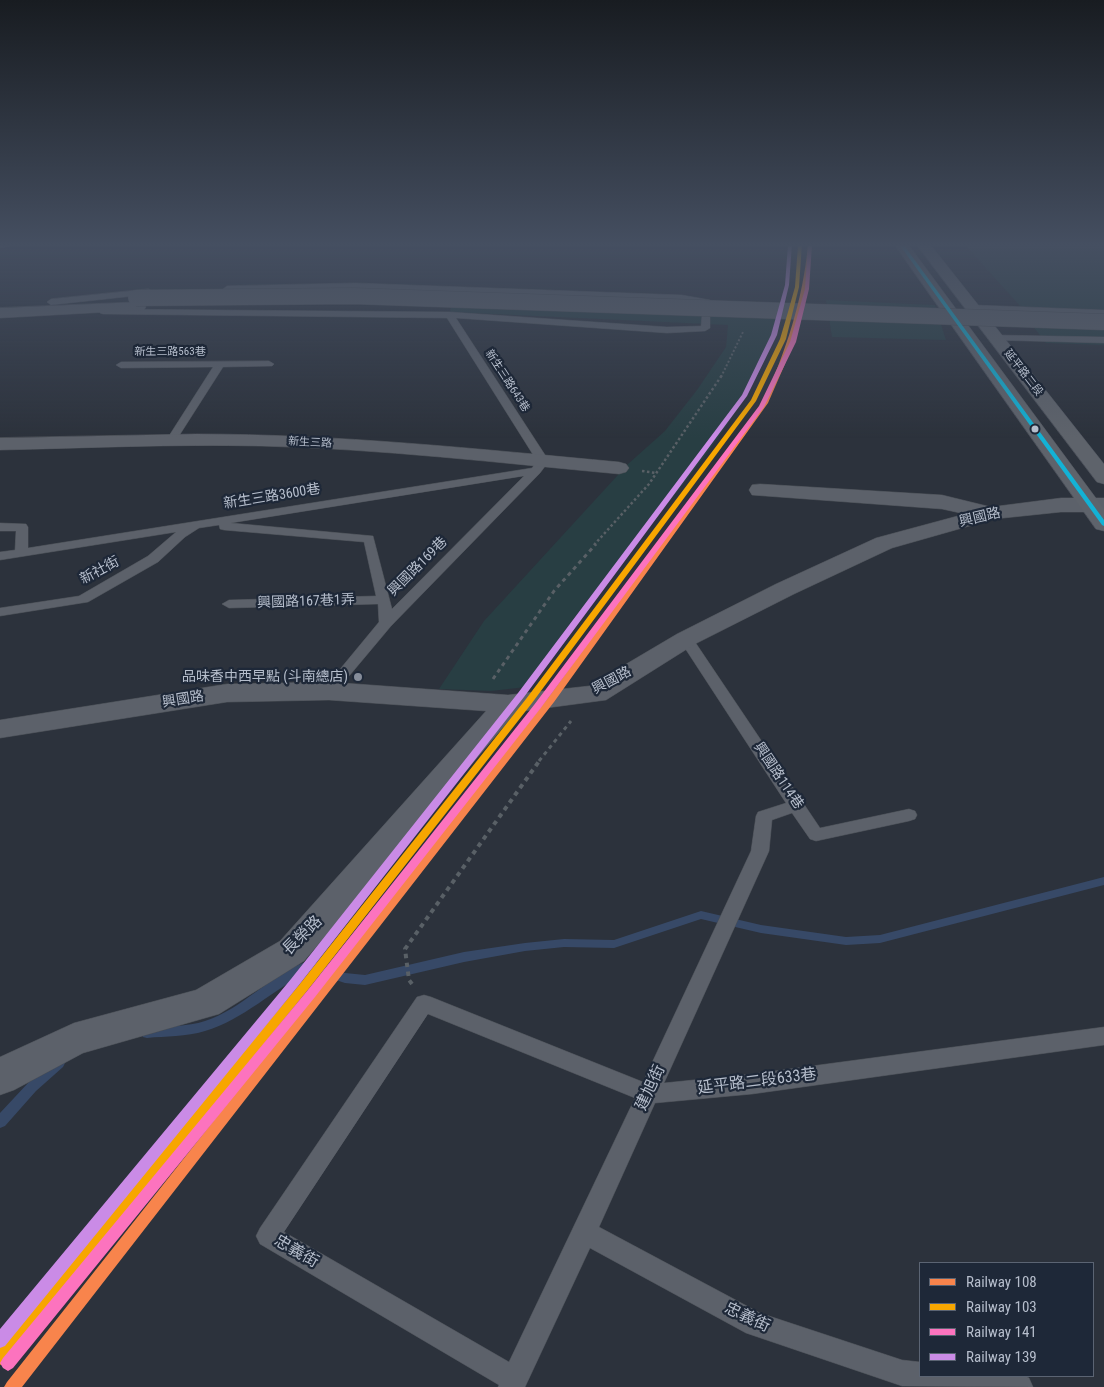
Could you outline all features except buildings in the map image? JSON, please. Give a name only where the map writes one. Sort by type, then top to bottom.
[{"type":"main road","name":"延平路二段","points":[[949,309],[1099,511]]},
{"type":"main road","name":"延平路二段","points":[[975,309],[995,338],[1104,478]]},
{"type":"street","points":[[0,313],[34,309]]},
{"type":"street","points":[[497,309],[1104,330]]},
{"type":"street","points":[[721,309],[1104,322]]},
{"type":"street","name":"新生三路","points":[[0,444],[172,439],[261,440],[352,445],[540,466],[619,468]]},
{"type":"street","points":[[760,490],[942,502],[993,513]]},
{"type":"street","name":"興國路","points":[[0,729],[227,693],[329,691],[492,703],[596,694],[686,639],[785,589],[884,543],[993,513],[1061,505],[1099,511]]},
{"type":"street","name":"長榮路","points":[[0,1078],[74,1039],[206,1004],[292,951],[492,703]]},
{"type":"lane","points":[[175,309],[450,315],[667,330],[705,327],[706,309]]},
{"type":"lane","points":[[993,309],[1104,313]]},
{"type":"lane","name":"新生三路643巷","points":[[450,315],[540,466]]},
{"type":"lane","points":[[995,338],[1104,340]]},
{"type":"lane","name":"新生三路563巷","points":[[172,439],[220,364]]},
{"type":"lane","name":"新生三路563巷","points":[[121,365],[269,364]]},
{"type":"lane","name":"新生三路3600巷","points":[[0,556],[540,466]]},
{"type":"lane","name":"興國路169巷","points":[[329,691],[386,623],[540,466]]},
{"type":"lane","points":[[201,524],[369,539],[384,600],[386,623]]},
{"type":"lane","name":"新社街","points":[[0,612],[83,599],[153,559],[181,534],[201,524]]},
{"type":"lane","points":[[0,527],[22,527],[21,553]]},
{"type":"lane","name":"興國路167巷1弄","points":[[229,604],[384,600]]},
{"type":"lane","name":"興國路114巷","points":[[686,639],[816,835],[909,815]]},
{"type":"lane","name":"建旭街","points":[[513,1383],[585,1232],[760,851],[764,816],[797,805]]},
{"type":"lane","name":"延平路二段633巷","points":[[424,1003],[649,1094],[752,1084],[1104,1036]]},
{"type":"lane","name":"忠義街","points":[[424,1003],[268,1236],[513,1383]]},
{"type":"lane","name":"忠義街","points":[[585,1232],[755,1324],[902,1373],[919,1375]]},
{"type":"lane","points":[[936,1377],[1020,1387]]},
{"type":"path","points":[[492,703],[554,591],[649,484],[722,375],[744,330],[705,327]]},
{"type":"path","points":[[424,1003],[409,980],[405,949],[555,739],[596,694]]},
{"type":"green space","points":[[451,309],[780,309],[776,326],[761,365],[731,419],[676,493],[574,618],[526,687],[491,691],[439,689],[484,621],[628,464],[665,431],[697,390],[726,347],[728,325],[450,312]]},
{"type":"green space","points":[[827,309],[936,309],[946,340],[832,337]]},
{"type":"green space","points":[[1069,309],[1104,309],[1104,310]]},
{"type":"green space","points":[[1021,311],[1104,314],[1104,345],[1046,343]]},
{"type":"waterway","points":[[147,1033],[187,1030],[209,1025],[235,1012],[308,966],[345,978],[365,980],[464,957],[525,947],[564,943],[614,944],[701,915],[761,929],[846,941],[880,939],[1104,881]]},
{"type":"waterway","points":[[0,1122],[32,1087],[59,1063]]},
{"type":"rail line","name":"139","points":[[0,1341],[295,982],[521,695],[745,395],[774,335],[781,309]]},
{"type":"rail line","name":"103","points":[[0,1357],[303,988],[529,701],[754,400],[783,339],[792,309]]},
{"type":"rail line","name":"108","points":[[12,1387],[551,700],[766,402],[790,345],[800,309]]},
{"type":"rail line","name":"141","points":[[8,1363],[311,994],[537,707],[762,406],[793,342],[802,309]]},
{"type":"transit line","points":[[948,309],[1104,524]]},
{"type":"place","name":"品味香中西早點 (斗南總店)","points":[[358,677]]}]
